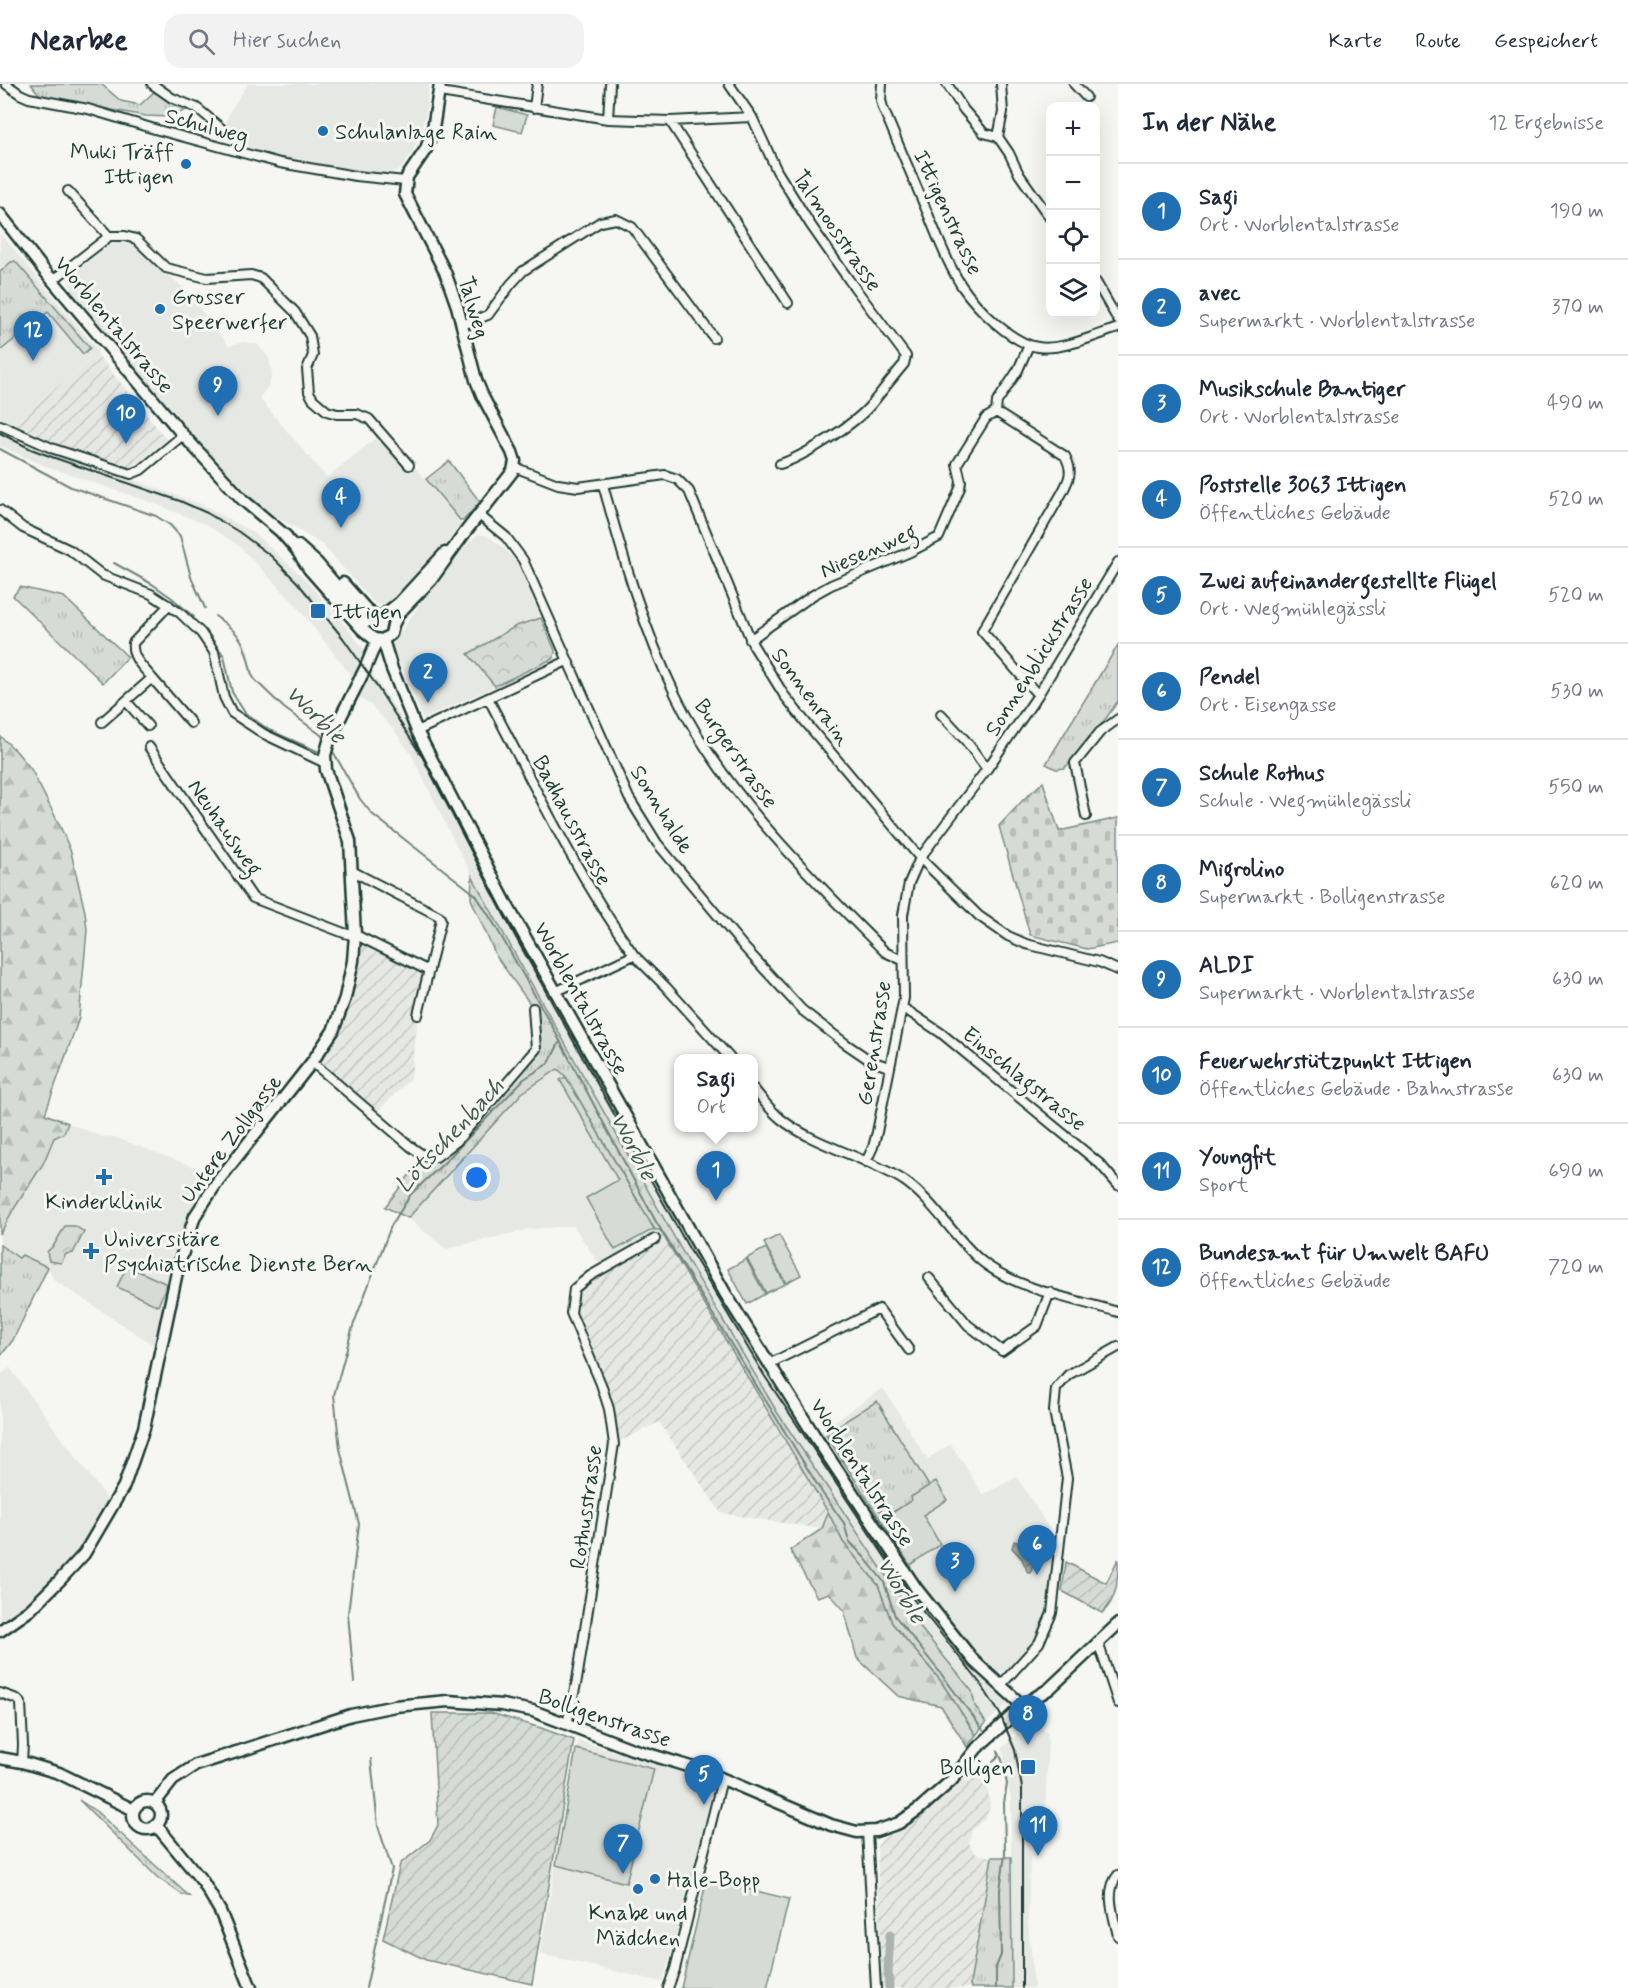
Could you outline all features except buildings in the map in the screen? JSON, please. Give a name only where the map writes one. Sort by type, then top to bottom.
[{"type":"main road","points":[[405,181],[429,141],[440,88]]},
{"type":"main road","name":"Talweg","points":[[405,181],[405,194],[445,272],[476,380],[510,447],[514,467]]},
{"type":"main road","name":"Worblentalstrasse","points":[[0,213],[183,435],[243,500],[317,563],[373,620]]},
{"type":"main road","points":[[325,759],[330,738],[380,640],[391,634],[399,613],[421,592],[444,564],[466,531],[510,476],[514,467]]},
{"type":"main road","points":[[373,620],[399,603],[466,531]]},
{"type":"main road","points":[[373,620],[391,618],[393,625]]},
{"type":"main road","points":[[373,620],[371,637],[380,640]]},
{"type":"main road","name":"Worblentalstrasse","points":[[380,640],[417,731],[507,905],[725,1293],[814,1436],[916,1588],[974,1661],[1023,1706]]},
{"type":"main road","name":"Untere Zollgasse","points":[[0,1631],[30,1610],[84,1554],[124,1486],[144,1428],[178,1267],[195,1216],[218,1181],[312,1062],[333,1030],[345,998],[353,961],[355,935],[352,871],[348,834],[325,759]]},
{"type":"main road","name":"Bolligenstrasse","points":[[155,1803],[173,1780],[196,1765],[351,1715],[383,1708],[448,1701],[519,1708],[617,1744],[704,1771],[831,1825],[857,1832],[876,1831],[899,1823],[919,1809],[955,1776],[976,1748],[1023,1706],[1046,1692],[1118,1624]]},
{"type":"main road","points":[[0,1758],[42,1767],[76,1780],[134,1810]]},
{"type":"main road","points":[[142,1801],[155,1803],[160,1808],[161,1816],[156,1826],[148,1829],[139,1827],[134,1820],[134,1810],[142,1801]]},
{"type":"main road","points":[[156,1826],[203,1882],[220,1911],[251,1988]]},
{"type":"street","name":"Schulweg","points":[[6,84],[29,98],[88,109],[285,164],[356,176],[405,181]]},
{"type":"street","points":[[152,84],[172,98],[197,108],[221,128]]},
{"type":"street","points":[[534,108],[537,84]]},
{"type":"street","points":[[608,119],[610,84]]},
{"type":"street","name":"Talmoosstrasse","points":[[729,84],[752,117],[777,171],[810,224],[906,356],[904,364],[861,415],[834,434],[780,464]]},
{"type":"street","name":"Ittigenstrasse","points":[[882,84],[881,100],[884,108],[954,272],[969,295],[988,316],[1010,334],[1029,345],[1044,348],[1059,347],[1118,328]]},
{"type":"street","points":[[947,84],[964,110],[984,133],[998,137],[1019,174],[1046,212]]},
{"type":"street","points":[[998,137],[1003,112],[1001,84]]},
{"type":"street","points":[[1074,84],[1086,97]]},
{"type":"street","points":[[440,88],[534,108],[608,119],[670,122],[752,117]]},
{"type":"street","points":[[670,122],[788,303]]},
{"type":"street","points":[[69,191],[107,236],[125,236],[136,239],[166,268],[207,278],[251,275],[261,278],[296,312],[310,336],[312,355],[307,369],[309,392],[313,399],[327,411],[337,414],[357,414],[369,419],[409,465]]},
{"type":"street","points":[[462,326],[488,315],[514,280],[533,264],[600,222],[616,219],[632,227],[714,338]]},
{"type":"street","points":[[53,280],[105,241],[107,236]]},
{"type":"street","points":[[1100,290],[1118,320]]},
{"type":"street","name":"Niesenweg","points":[[750,640],[813,595],[831,585],[910,552],[939,537],[960,488],[961,481],[957,464],[986,418],[996,412],[997,402],[1018,370],[1029,345]]},
{"type":"street","points":[[996,412],[1065,456],[1070,465],[1070,479],[981,631],[1038,696]]},
{"type":"street","points":[[0,425],[54,449],[131,474],[141,470],[183,435]]},
{"type":"street","name":"Sonnenrain","points":[[514,467],[558,484],[578,487],[665,475],[677,479],[686,487],[750,640],[784,694],[920,858],[979,916],[998,930],[1026,944],[1099,962],[1118,970]]},
{"type":"street","name":"Burgerstrasse","points":[[603,485],[630,582],[647,632],[677,698],[705,746],[754,812],[802,868],[885,952],[902,960]]},
{"type":"street","points":[[0,510],[23,528],[70,550],[102,575],[142,590],[169,605],[195,627],[214,652],[224,696],[232,713],[264,734],[325,759]]},
{"type":"street","name":"Sonnhalde","points":[[479,515],[506,537],[523,560],[629,798],[657,843],[744,947],[802,1010],[871,1061],[889,1067]]},
{"type":"street","name":"Sonnenblickstrasse","points":[[920,858],[1038,696],[1118,562]]},
{"type":"street","points":[[169,605],[132,648],[135,657],[191,723]]},
{"type":"street","points":[[417,731],[567,661]]},
{"type":"street","points":[[102,722],[152,678]]},
{"type":"street","name":"Badhausstrasse","points":[[489,698],[575,865],[606,916],[634,955],[726,1054]]},
{"type":"street","points":[[126,701],[148,726]]},
{"type":"street","name":"Sonnenblickstrasse","points":[[941,714],[987,768]]},
{"type":"street","points":[[1086,816],[1075,763],[1100,732],[1118,719]]},
{"type":"street","name":"Neuhausweg","points":[[149,747],[253,898],[344,933],[355,935],[429,971]]},
{"type":"street","name":"Gerenstrasse","points":[[866,1162],[875,1139],[902,1007],[903,915],[909,883],[920,858]]},
{"type":"street","points":[[352,871],[439,916],[441,920],[418,1015]]},
{"type":"street","points":[[555,992],[634,955]]},
{"type":"street","name":"Einschlagstrasse","points":[[902,1007],[941,1033],[1094,1158],[1118,1185]]},
{"type":"street","points":[[312,1062],[410,1146],[424,1156],[436,1157],[457,1141],[536,1049],[533,1008]]},
{"type":"street","points":[[758,1094],[790,1125],[902,1180],[916,1190],[969,1249],[986,1264],[1014,1281],[1118,1312]]},
{"type":"street","name":"Rothusstrasse","points":[[567,1724],[577,1680],[614,1444],[604,1392],[571,1313],[573,1289],[590,1276],[655,1239]]},
{"type":"street","points":[[929,1278],[968,1324],[1002,1351],[1037,1326],[1050,1292]]},
{"type":"street","points":[[769,1364],[879,1309],[909,1350]]},
{"type":"street","points":[[1001,1685],[1039,1643],[1049,1624],[1054,1603],[1067,1478],[1054,1411],[1056,1389],[1065,1377],[1118,1347]]},
{"type":"street","points":[[1098,1642],[1118,1703]]},
{"type":"street","points":[[0,1693],[17,1699],[21,1703],[22,1762]]},
{"type":"street","points":[[668,1988],[675,1969],[722,1779]]},
{"type":"street","points":[[867,1832],[876,1988]]},
{"type":"street","points":[[1118,1875],[1110,1897],[1118,1935]]},
{"type":"shaded area","name":"Schulanlage Rain","points":[[248,84],[429,84],[426,114],[411,155],[400,170],[385,173],[351,171],[299,162],[235,147],[224,128],[230,111]]},
{"type":"shaded area","points":[[0,233],[98,350],[97,354],[10,426],[0,419]]},
{"type":"shaded area","points":[[126,240],[135,243],[186,291],[229,346],[242,342],[257,344],[269,358],[272,374],[269,385],[259,398],[327,478],[384,431],[462,523],[413,585],[389,605],[374,603],[324,546],[254,502],[214,460],[72,291],[71,275],[111,244]]},
{"type":"shaded area","points":[[97,354],[167,440],[133,467],[125,468],[10,426]]},
{"type":"shaded area","points":[[0,428],[16,437],[203,505],[254,533],[304,578],[367,653],[373,675],[418,743],[503,909],[754,1351],[912,1592],[969,1664],[1009,1703],[986,1723],[975,1706],[972,1691],[923,1631],[777,1412],[681,1249],[521,965],[459,851],[411,754],[393,729],[372,706],[353,693],[358,684],[296,605],[238,545],[207,525],[156,504],[45,466],[0,446]]},
{"type":"shaded area","points":[[478,535],[491,538],[506,550],[519,566],[556,655],[551,661],[423,719],[392,645],[424,598],[469,542]]},
{"type":"shaded area","points":[[355,935],[429,971],[418,1015],[411,1078],[374,1115],[312,1062],[333,1031]]},
{"type":"shaded area","points":[[558,1069],[566,1077],[655,1230],[615,1254],[602,1269],[574,1226],[530,1229],[446,1249],[408,1218],[522,1093]]},
{"type":"shaded area","name":"Universitäre Psychiatrische Dienste Bern","points":[[68,1123],[103,1137],[114,1137],[221,1177],[195,1216],[160,1349],[54,1280],[48,1267],[13,1340],[0,1357],[0,1234],[43,1164],[54,1137],[64,1133]]},
{"type":"shaded area","points":[[655,1230],[660,1230],[828,1512],[822,1529],[721,1513],[659,1422],[614,1444],[609,1409],[571,1313],[574,1289],[601,1269],[615,1254]]},
{"type":"shaded area","points":[[10,1368],[112,1506],[84,1554],[0,1631],[0,1375]]},
{"type":"shaded area","points":[[883,1388],[927,1459],[951,1444],[983,1495],[1017,1477],[1058,1543],[1051,1592],[1043,1623],[1035,1639],[1006,1672],[997,1671],[968,1645],[918,1579],[819,1432]]},
{"type":"shaded area","points":[[1032,1720],[1048,1734],[1045,1822],[1031,1822],[1028,1919],[1034,1988],[1012,1988],[1011,1798],[1005,1756],[1001,1749]]},
{"type":"shaded area","points":[[578,1741],[702,1778],[711,1789],[712,1793],[671,1955],[662,1982],[540,1954]]},
{"type":"shaded area","points":[[977,1769],[986,1780],[990,1807],[985,1819],[972,1830],[969,1842],[976,1854],[992,1857],[971,1988],[882,1988],[877,1847],[884,1838],[916,1819]]},
{"type":"green space","points":[[31,84],[101,84],[121,101],[140,105],[155,91],[189,109],[170,117],[146,116],[41,97]]},
{"type":"green space","points":[[497,107],[527,115],[522,132],[493,125]]},
{"type":"green space","points":[[15,261],[90,348],[83,354],[48,312],[0,351],[0,272]]},
{"type":"green space","points":[[449,461],[480,502],[463,521],[426,479]]},
{"type":"green space","points":[[20,587],[64,597],[128,657],[103,683],[13,596]]},
{"type":"green space","points":[[541,618],[555,650],[554,658],[495,686],[468,654],[516,626]]},
{"type":"green space","points":[[1118,645],[1118,701],[1065,768],[1056,769],[1046,764]]},
{"type":"green space","points":[[0,736],[31,769],[60,826],[71,852],[87,930],[79,1018],[45,1114],[68,1123],[64,1133],[54,1138],[43,1164],[0,1234]]},
{"type":"green space","points":[[1043,782],[1059,831],[1118,818],[1118,943],[1087,949],[1030,935],[999,826]]},
{"type":"green space","points":[[472,876],[681,1249],[777,1412],[923,1631],[972,1691],[975,1706],[986,1723],[976,1735],[940,1680],[892,1623],[878,1585],[843,1542],[828,1512],[660,1230],[655,1230],[566,1077],[558,1069],[522,1093],[408,1218],[385,1207],[424,1156],[436,1157],[457,1141],[536,1049],[533,1008],[496,956],[471,899]]},
{"type":"green space","points":[[566,1077],[654,1229],[615,1250],[586,1198],[618,1180],[560,1080]]},
{"type":"green space","points":[[65,1226],[75,1226],[84,1232],[73,1253],[66,1254],[61,1263],[49,1261],[47,1252]]},
{"type":"green space","points":[[779,1235],[801,1275],[786,1283],[764,1243]]},
{"type":"green space","points":[[0,1245],[19,1258],[22,1255],[48,1267],[13,1340],[0,1357]]},
{"type":"green space","points":[[766,1248],[785,1284],[766,1293],[747,1258]]},
{"type":"green space","points":[[746,1259],[765,1294],[747,1304],[728,1269]]},
{"type":"green space","points":[[127,1266],[167,1284],[158,1306],[117,1287]]},
{"type":"green space","points":[[877,1401],[929,1486],[911,1497],[913,1500],[885,1517],[831,1430]]},
{"type":"green space","points":[[830,1433],[889,1524],[886,1517],[936,1481],[947,1500],[923,1515],[940,1544],[910,1565],[826,1435]]},
{"type":"green space","points":[[828,1512],[843,1542],[878,1585],[892,1623],[940,1680],[976,1735],[967,1747],[941,1706],[898,1696],[857,1658],[844,1610],[829,1593],[817,1597],[790,1550],[822,1529]]},
{"type":"green space","points":[[1118,1559],[1114,1595],[1102,1613],[1062,1591],[1066,1562],[1106,1583]]},
{"type":"green space","points":[[432,1713],[491,1713],[574,1740],[532,1984],[426,1960],[383,1939],[400,1864],[430,1840],[438,1825]]},
{"type":"green space","points":[[576,1749],[654,1769],[626,1883],[556,1865]]},
{"type":"green space","points":[[79,1800],[97,1812],[189,1896],[183,1895],[158,1878]]},
{"type":"green space","points":[[992,1857],[1011,1857],[1012,1988],[971,1988],[970,1984]]},
{"type":"green space","points":[[707,1879],[789,1899],[767,1988],[681,1988]]},
{"type":"water","points":[[1014,1541],[1025,1545],[1031,1552],[1033,1562],[1031,1573],[1028,1573],[1022,1559],[1012,1548]]},
{"type":"waterway","name":"Worble","points":[[0,449],[71,487],[156,516],[170,525],[180,536],[191,577],[205,608]]},
{"type":"waterway","points":[[114,563],[152,584],[194,617]]},
{"type":"waterway","name":"Worble","points":[[215,616],[232,629],[241,641],[255,680],[284,708],[321,735],[325,741]]},
{"type":"waterway","points":[[206,630],[224,656],[232,692],[245,713],[269,730],[317,751]]},
{"type":"waterway","name":"Worble","points":[[331,748],[360,799],[372,814],[476,895],[551,1024],[655,1220],[823,1494],[844,1523],[849,1541],[884,1582],[895,1616],[983,1730]]},
{"type":"waterway","name":"Lötschenbach","points":[[354,1682],[348,1614],[359,1524],[340,1449],[334,1395],[353,1326],[391,1226],[411,1194],[446,1161],[524,1079],[549,1063],[559,1043]]},
{"type":"waterway","name":"Worble","points":[[996,1988],[996,1967],[1001,1955],[1000,1890],[1005,1854],[1004,1803],[1007,1784],[998,1751]]},
{"type":"waterway","points":[[993,1761],[1000,1755]]},
{"type":"waterway","name":"Lötschenbach","points":[[366,1988],[392,1869],[378,1826],[371,1759]]},
{"type":"waterway","points":[[889,1988],[890,1935]]},
{"type":"railway","points":[[0,433],[52,457],[180,501],[207,513],[239,532],[271,556],[297,582],[343,638],[374,682],[423,758],[515,936],[687,1245],[764,1375],[913,1599],[980,1683],[1000,1714],[1015,1750],[1022,1788],[1022,1988]]},
{"type":"place","name":"Schulanlage Rain","points":[[323,131]]},
{"type":"place","name":"Muki Träff Ittigen","points":[[186,164]]},
{"type":"place","name":"Grosser Speerwerfer","points":[[160,309]]},
{"type":"place","name":"Bundesamt für Umwelt BAFU","points":[[33,361]]},
{"type":"place","name":"ALDI","points":[[218,416]]},
{"type":"place","name":"Feuerwehrstützpunkt Ittigen","points":[[126,444]]},
{"type":"place","name":"Poststelle 3063 Ittigen","points":[[341,528]]},
{"type":"place","name":"Ittigen","points":[[318,611]]},
{"type":"place","name":"avec","points":[[428,703]]},
{"type":"place","name":"Kinderklinik","points":[[104,1177]]},
{"type":"place","name":"Sagi","points":[[716,1201]]},
{"type":"place","name":"Universitäre Psychiatrische Dienste Bern","points":[[91,1251]]},
{"type":"place","name":"Pendel","points":[[1037,1575]]},
{"type":"place","name":"Musikschule Bantiger","points":[[955,1592]]},
{"type":"place","name":"Migrolino","points":[[1028,1745]]},
{"type":"place","name":"Bolligen","points":[[1028,1767]]},
{"type":"place","name":"Zwei aufeinandergestellte Flügel","points":[[704,1805]]},
{"type":"place","name":"Youngfit","points":[[1038,1856]]},
{"type":"place","name":"Schule Rothus","points":[[623,1874]]},
{"type":"place","name":"Hale-Bopp","points":[[655,1879]]},
{"type":"place","name":"Knabe und Mädchen","points":[[638,1889]]}]
